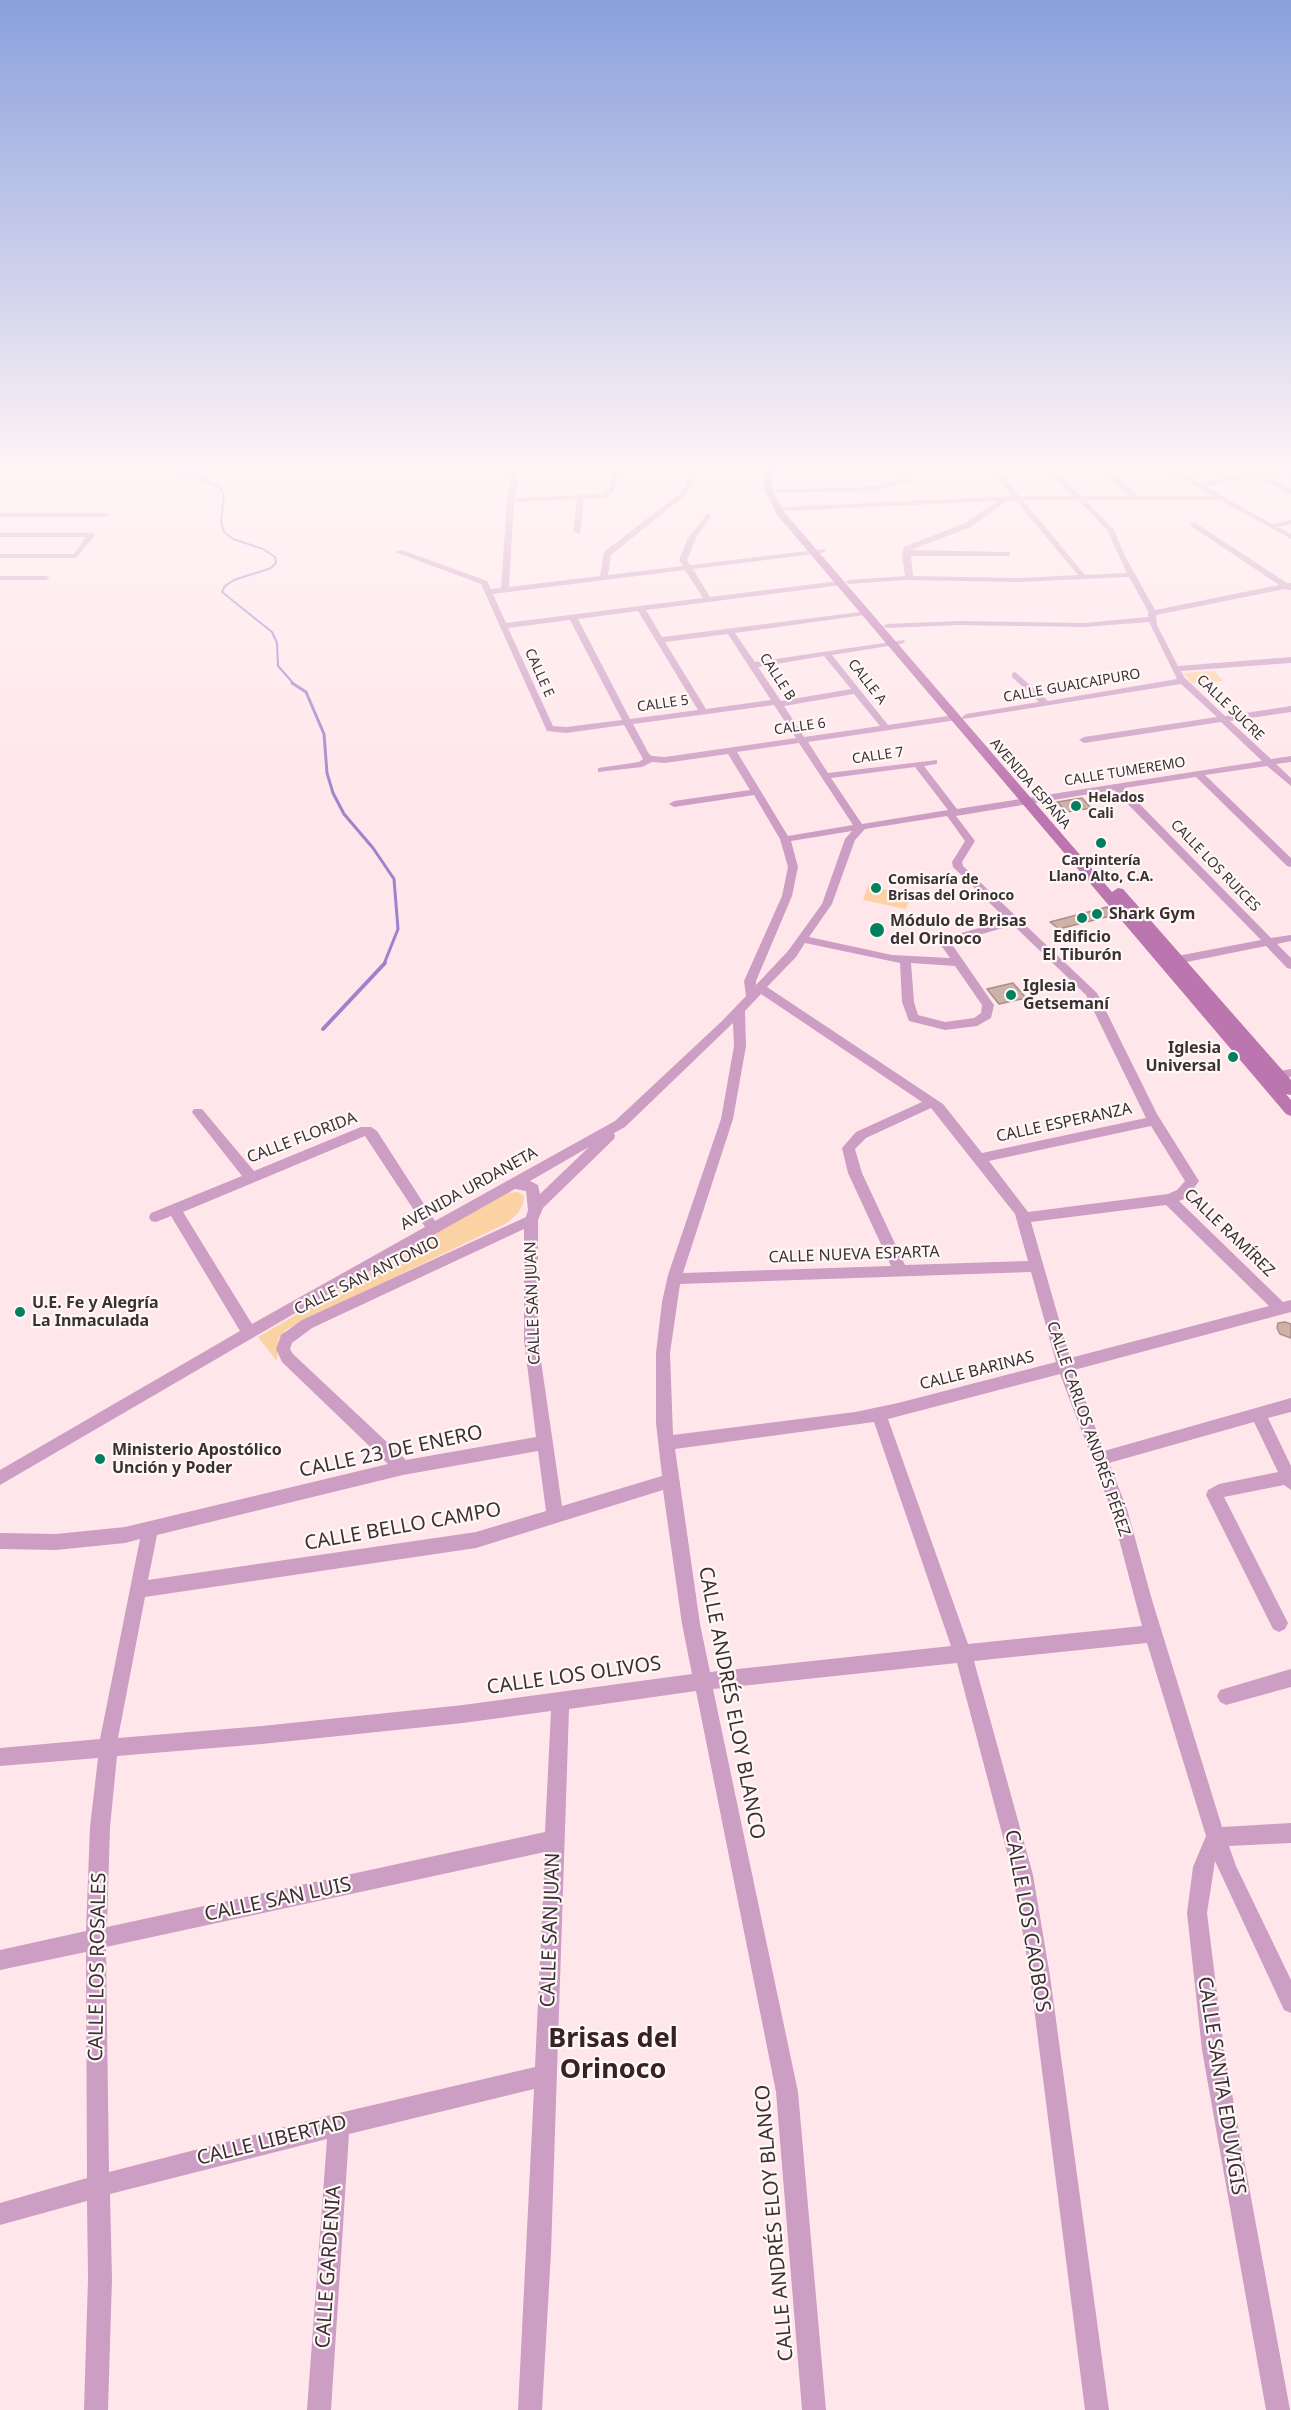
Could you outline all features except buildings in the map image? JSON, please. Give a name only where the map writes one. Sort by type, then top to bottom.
[{"type":"main road","name":"AVENIDA ESPAÑA","points":[[842,580],[887,626],[896,643]]},
{"type":"main road","name":"AVENIDA ESPAÑA","points":[[844,583],[864,613],[896,643],[1032,801],[1291,1110]]},
{"type":"main road","name":"AVENIDA ESPAÑA","points":[[1032,801],[1178,960],[1291,1090]]},
{"type":"street","points":[[479,580],[489,592],[578,580]]},
{"type":"street","points":[[505,590],[506,580]]},
{"type":"street","points":[[505,590],[525,591],[603,580]]},
{"type":"street","points":[[695,580],[708,600]]},
{"type":"street","points":[[503,626],[877,580]]},
{"type":"street","name":"CALLE SUCRE","points":[[1135,580],[1153,616],[1153,625],[1183,681],[1291,783]]},
{"type":"street","points":[[887,626],[959,623],[1084,625],[1153,616],[1290,586]]},
{"type":"street","name":"CALLE E","points":[[489,592],[548,726],[552,730]]},
{"type":"street","points":[[640,609],[704,712]]},
{"type":"street","points":[[660,640],[864,613]]},
{"type":"street","points":[[573,617],[645,756],[650,759]]},
{"type":"street","name":"CALLE B","points":[[730,631],[861,829]]},
{"type":"street","points":[[752,665],[896,643]]},
{"type":"street","name":"CALLE A","points":[[827,654],[886,728]]},
{"type":"street","points":[[1175,669],[1291,660]]},
{"type":"street","points":[[1015,675],[1046,704]]},
{"type":"street","name":"CALLE GUAICAIPURO","points":[[960,718],[1183,681]]},
{"type":"street","name":"CALLE 5","points":[[552,730],[857,691]]},
{"type":"street","points":[[1084,740],[1291,709]]},
{"type":"street","name":"CALLE 6","points":[[601,770],[642,764],[650,759],[665,760],[960,718]]},
{"type":"street","name":"CALLE ANDRÉS ELOY BLANCO","points":[[731,750],[785,839],[793,867],[791,883],[750,981],[751,998],[740,1046],[728,1119],[674,1279],[663,1353],[666,1443],[702,1681],[787,2092],[814,2410]]},
{"type":"street","name":"CALLE TUMEREMO","points":[[785,839],[861,829],[1291,759]]},
{"type":"street","name":"CALLE 7","points":[[826,776],[934,762]]},
{"type":"street","points":[[917,764],[953,814]]},
{"type":"street","points":[[1198,774],[1291,864]]},
{"type":"street","name":"CALLE LOS RUICES","points":[[1118,787],[1291,965]]},
{"type":"street","points":[[674,804],[757,792]]},
{"type":"street","name":"CALLE RAMÍREZ","points":[[953,814],[970,842],[957,862],[958,867],[1091,993],[1154,1121],[1192,1181],[1182,1194],[1169,1199],[1288,1308]]},
{"type":"street","name":"AVENIDA URDANETA","points":[[0,1479],[432,1227],[620,1124],[751,998],[803,939],[826,904],[850,839],[861,829]]},
{"type":"street","points":[[905,961],[911,1017],[918,1021],[945,1026],[977,1022],[985,1017],[989,1010],[944,941],[1014,921]]},
{"type":"street","points":[[1178,960],[1291,938]]},
{"type":"street","points":[[803,939],[905,961],[957,962]]},
{"type":"street","name":"CALLE CARLOS ANDRÉS PÉREZ","points":[[751,998],[932,1102],[947,1116],[980,1158],[1023,1218],[1065,1366],[1119,1509],[1153,1634],[1215,1837],[1291,2003]]},
{"type":"street","points":[[1278,1075],[1291,1073]]},
{"type":"street","points":[[901,1271],[855,1173],[848,1148],[861,1135],[932,1102]]},
{"type":"street","points":[[198,1112],[251,1177]]},
{"type":"street","name":"CALLE ESPERANZA","points":[[980,1158],[1154,1121]]},
{"type":"street","points":[[533,1214],[620,1124]]},
{"type":"street","name":"CALLE FLORIDA","points":[[156,1216],[359,1131],[369,1131],[432,1227]]},
{"type":"street","points":[[510,1184],[530,1186],[535,1193],[533,1214]]},
{"type":"street","points":[[1023,1218],[1169,1199]]},
{"type":"street","points":[[174,1209],[249,1333]]},
{"type":"street","name":"CALLE SAN JUAN","points":[[533,1214],[531,1340],[555,1517]]},
{"type":"street","name":"CALLE SAN ANTONIO","points":[[403,1468],[287,1358],[283,1349],[286,1339],[307,1324],[533,1214]]},
{"type":"street","name":"CALLE NUEVA ESPARTA","points":[[674,1279],[1036,1266]]},
{"type":"street","name":"CALLE BARINAS","points":[[666,1443],[793,1428],[879,1414],[1288,1308]]},
{"type":"street","points":[[1099,1458],[1291,1405]]},
{"type":"street","name":"CALLE LOS CAOBOS","points":[[879,1414],[963,1654],[1025,1885],[1040,1976],[1097,2410]]},
{"type":"street","points":[[1258,1414],[1290,1480],[1219,1491],[1214,1495],[1279,1623]]},
{"type":"street","name":"CALLE 23 DE ENERO","points":[[0,1541],[87,1540],[150,1529],[403,1468],[544,1443]]},
{"type":"street","name":"CALLE BELLO CAMPO","points":[[138,1590],[476,1540],[670,1481]]},
{"type":"street","name":"CALLE LOS ROSALES","points":[[96,2410],[100,2279],[96,1939],[100,1827],[108,1748],[150,1529]]},
{"type":"street","name":"CALLE LOS OLIVOS","points":[[0,1757],[262,1735],[560,1702],[702,1681],[1153,1634]]},
{"type":"street","points":[[1226,1696],[1291,1678]]},
{"type":"street","name":"CALLE SAN JUAN","points":[[530,2410],[560,1702]]},
{"type":"street","points":[[1215,1837],[1291,1833]]},
{"type":"street","name":"CALLE SANTA EDUVIGIS","points":[[1215,1837],[1203,1866],[1199,1891],[1197,1914],[1199,1945],[1213,2050],[1278,2410]]},
{"type":"street","name":"CALLE SAN LUIS","points":[[0,1960],[555,1840]]},
{"type":"street","name":"CALLE LIBERTAD","points":[[0,2214],[98,2186],[339,2124],[546,2074]]},
{"type":"street","name":"CALLE GARDENIA","points":[[319,2410],[339,2124]]},
{"type":"shaded area","points":[[1214,671],[1223,681],[1192,683],[1183,673]]},
{"type":"shaded area","points":[[868,886],[911,895],[906,909],[863,900]]},
{"type":"shaded area","points":[[518,1192],[524,1196],[523,1204],[518,1213],[507,1223],[287,1329],[278,1339],[277,1361],[258,1337],[505,1193]]},
{"type":"waterway","points":[[233,580],[225,586],[222,592],[272,632],[277,643],[278,666],[294,684]]},
{"type":"waterway","points":[[292,683],[306,692],[324,734],[327,773],[333,793],[344,814],[373,848],[394,879],[398,929],[384,964]]},
{"type":"waterway","points":[[323,1029],[385,963]]},
{"type":"place","name":"Helados Cali","points":[[1076,806]]},
{"type":"place","name":"Carpintería Llano Alto, C.A.","points":[[1101,843]]},
{"type":"place","name":"Comisaría de Brisas del Orinoco","points":[[876,888]]},
{"type":"place","name":"Shark Gym","points":[[1097,914]]},
{"type":"place","name":"Edificio El Tiburón","points":[[1082,918]]},
{"type":"place","name":"Módulo de Brisas del Orinoco","points":[[877,930]]},
{"type":"place","name":"Iglesia Getsemaní","points":[[1011,995]]},
{"type":"place","name":"Iglesia Universal","points":[[1233,1057]]},
{"type":"place","name":"U.E. Fe y Alegría La Inmaculada","points":[[20,1312]]},
{"type":"place","name":"Ministerio Apostólico Unción y Poder","points":[[100,1459]]},
{"type":"district","name":"Brisas del Orinoco","points":[[613,2054]]}]
